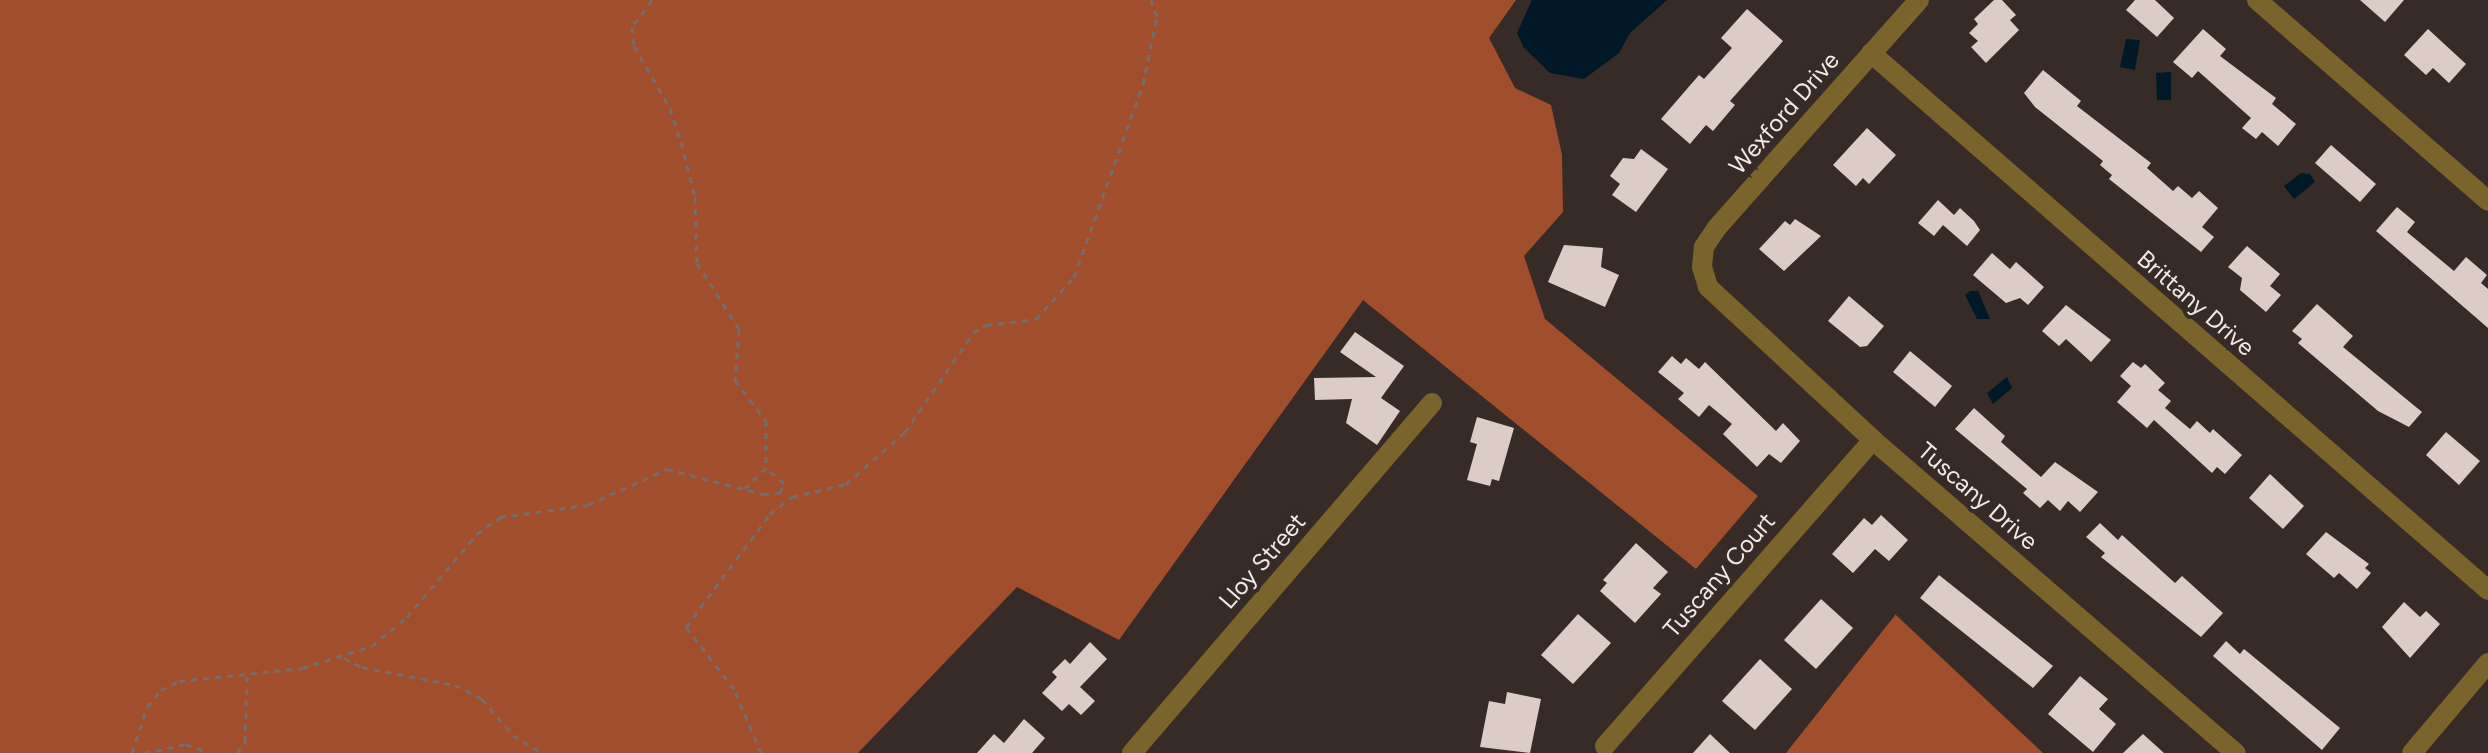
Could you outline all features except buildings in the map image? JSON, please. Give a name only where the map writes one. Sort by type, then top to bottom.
[{"type":"street","name":"Wexford Drive","points":[[1702,267],[1704,247],[1716,229],[1919,0]]},
{"type":"street","points":[[2257,0],[2488,201]]},
{"type":"street","name":"Brittany Drive","points":[[1871,53],[2488,590]]},
{"type":"street","name":"Tuscany Drive","points":[[1702,267],[1708,287],[1725,308],[2236,753]]},
{"type":"street","name":"Lloy Street","points":[[1132,753],[1432,403]]},
{"type":"street","name":"Tuscany Court","points":[[1605,746],[1873,440]]},
{"type":"street","points":[[2412,753],[2488,663]]},
{"type":"path","points":[[652,0],[631,35],[681,142],[695,197],[697,263],[739,329],[735,380],[766,421],[766,468],[745,488]]},
{"type":"path","points":[[761,753],[734,689],[686,627],[770,514],[790,498],[846,484],[905,432],[973,333],[986,325],[1036,319],[1074,277],[1143,84],[1157,16],[1151,0]]},
{"type":"path","points":[[766,468],[781,476],[783,491],[790,498]]},
{"type":"path","points":[[132,753],[147,707],[161,690],[179,681],[247,677],[344,658],[388,635],[477,534],[500,517],[588,505],[667,469],[774,495],[783,491]]},
{"type":"path","points":[[344,658],[362,667],[455,685],[482,699],[513,735],[542,753]]},
{"type":"path","points":[[237,753],[245,742],[247,677]]},
{"type":"path","points":[[144,753],[186,744],[209,753]]},
{"type":"shaded area","points":[[0,0],[1516,0],[1489,38],[1515,88],[1551,105],[1562,155],[1563,212],[1524,256],[1545,319],[1758,496],[1696,569],[1363,300],[1119,640],[1017,587],[858,753],[0,753]]},
{"type":"shaded area","points":[[1896,615],[2043,753],[1786,753]]},
{"type":"water","points":[[1532,0],[1667,0],[1630,33],[1619,53],[1584,79],[1550,73],[1524,48],[1517,33]]},
{"type":"water","points":[[2126,39],[2140,40],[2135,70],[2120,67]]},
{"type":"water","points":[[2171,72],[2171,100],[2157,100],[2156,73]]},
{"type":"water","points":[[2301,173],[2310,174],[2315,182],[2294,199],[2284,186]]},
{"type":"water","points":[[1978,291],[1990,319],[1977,319],[1965,295]]},
{"type":"water","points":[[2007,377],[2012,388],[1993,404],[1987,393]]}]
